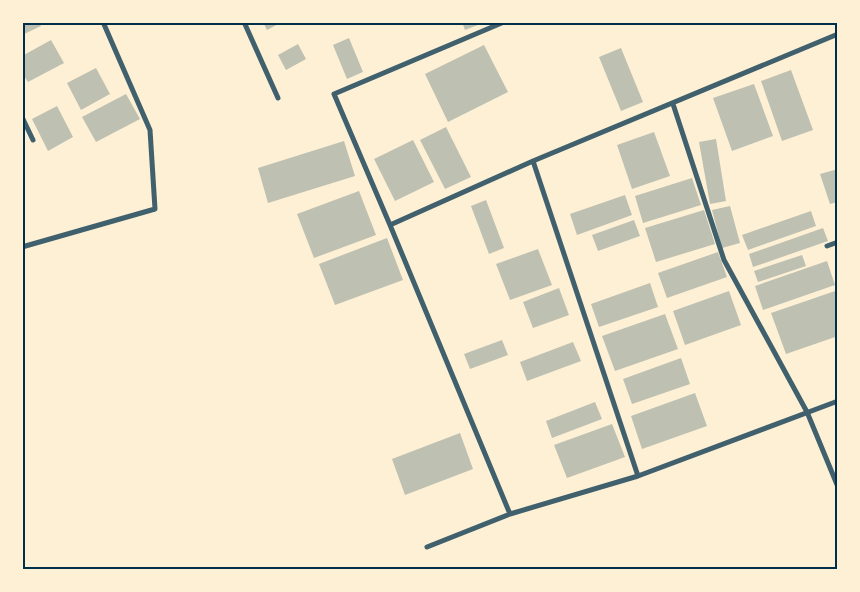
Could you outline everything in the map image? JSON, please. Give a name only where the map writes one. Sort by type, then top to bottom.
[{"type":"street","points":[[22,247],[155,209],[150,130],[103,22]]},
{"type":"street","points":[[244,22],[278,98]]},
{"type":"street","points":[[504,22],[334,94],[510,514]]},
{"type":"street","points":[[390,225],[533,161],[838,34]]},
{"type":"street","points":[[673,104],[724,260],[807,412],[838,487]]},
{"type":"street","points":[[22,117],[33,140]]},
{"type":"street","points":[[533,161],[638,476]]},
{"type":"street","points":[[827,246],[838,242]]},
{"type":"street","points":[[427,547],[510,514],[638,476],[838,400]]},
{"type":"building","points":[[22,22],[39,22],[41,26],[22,35]]},
{"type":"building","points":[[263,22],[282,22],[267,30]]},
{"type":"building","points":[[462,22],[483,22],[483,23],[465,30]]},
{"type":"building","points":[[349,38],[363,72],[347,79],[333,45]]},
{"type":"building","points":[[51,40],[64,63],[28,82],[22,73],[22,56]]},
{"type":"building","points":[[298,44],[306,59],[286,70],[278,55]]},
{"type":"building","points":[[484,45],[508,92],[448,122],[425,74]]},
{"type":"building","points":[[621,48],[643,102],[621,111],[599,57]]},
{"type":"building","points":[[96,68],[110,94],[81,110],[67,83]]},
{"type":"building","points":[[791,70],[813,130],[782,141],[761,81]]},
{"type":"building","points":[[754,84],[773,136],[732,151],[713,98]]},
{"type":"building","points":[[126,94],[140,119],[96,142],[82,117]]},
{"type":"building","points":[[57,106],[73,137],[48,151],[32,119]]},
{"type":"building","points":[[446,127],[471,177],[445,189],[420,140]]},
{"type":"building","points":[[654,132],[670,176],[632,189],[617,145]]},
{"type":"building","points":[[716,139],[726,201],[710,204],[699,142]]},
{"type":"building","points":[[413,140],[434,182],[395,201],[374,159]]},
{"type":"building","points":[[344,141],[355,176],[268,203],[258,168]]},
{"type":"building","points":[[838,169],[838,202],[830,204],[820,174]]},
{"type":"building","points":[[692,178],[701,205],[643,223],[635,196]]},
{"type":"building","points":[[359,191],[376,235],[314,258],[297,214]]},
{"type":"building","points":[[625,195],[632,215],[577,235],[570,214]]},
{"type":"building","points":[[486,200],[504,248],[489,254],[471,206]]},
{"type":"building","points":[[730,206],[740,243],[722,248],[712,210]]},
{"type":"building","points":[[704,210],[715,244],[656,262],[645,228]]},
{"type":"building","points":[[811,211],[816,226],[748,250],[742,235]]},
{"type":"building","points":[[634,220],[640,236],[598,251],[592,235]]},
{"type":"building","points":[[823,228],[828,241],[753,267],[749,254]]},
{"type":"building","points":[[387,238],[403,280],[335,305],[319,264]]},
{"type":"building","points":[[538,249],[552,285],[510,300],[496,264]]},
{"type":"building","points":[[718,252],[727,277],[667,298],[658,273]]},
{"type":"building","points":[[802,255],[806,266],[758,282],[754,271]]},
{"type":"building","points":[[827,261],[835,285],[763,310],[755,286]]},
{"type":"building","points":[[650,283],[658,307],[599,327],[591,304]]},
{"type":"building","points":[[559,288],[569,315],[533,328],[523,302]]},
{"type":"building","points":[[838,290],[838,336],[786,354],[771,313]]},
{"type":"building","points":[[729,291],[741,325],[685,345],[673,311]]},
{"type":"building","points":[[665,314],[678,349],[615,371],[602,336]]},
{"type":"building","points":[[502,340],[508,355],[470,369],[464,354]]},
{"type":"building","points":[[573,342],[581,361],[527,381],[520,362]]},
{"type":"building","points":[[681,358],[690,384],[632,404],[623,379]]},
{"type":"building","points":[[695,393],[707,426],[642,449],[631,416]]},
{"type":"building","points":[[595,402],[602,419],[552,438],[546,421]]},
{"type":"building","points":[[612,424],[625,457],[567,478],[554,445]]},
{"type":"building","points":[[460,433],[473,469],[405,495],[392,459]]}]
